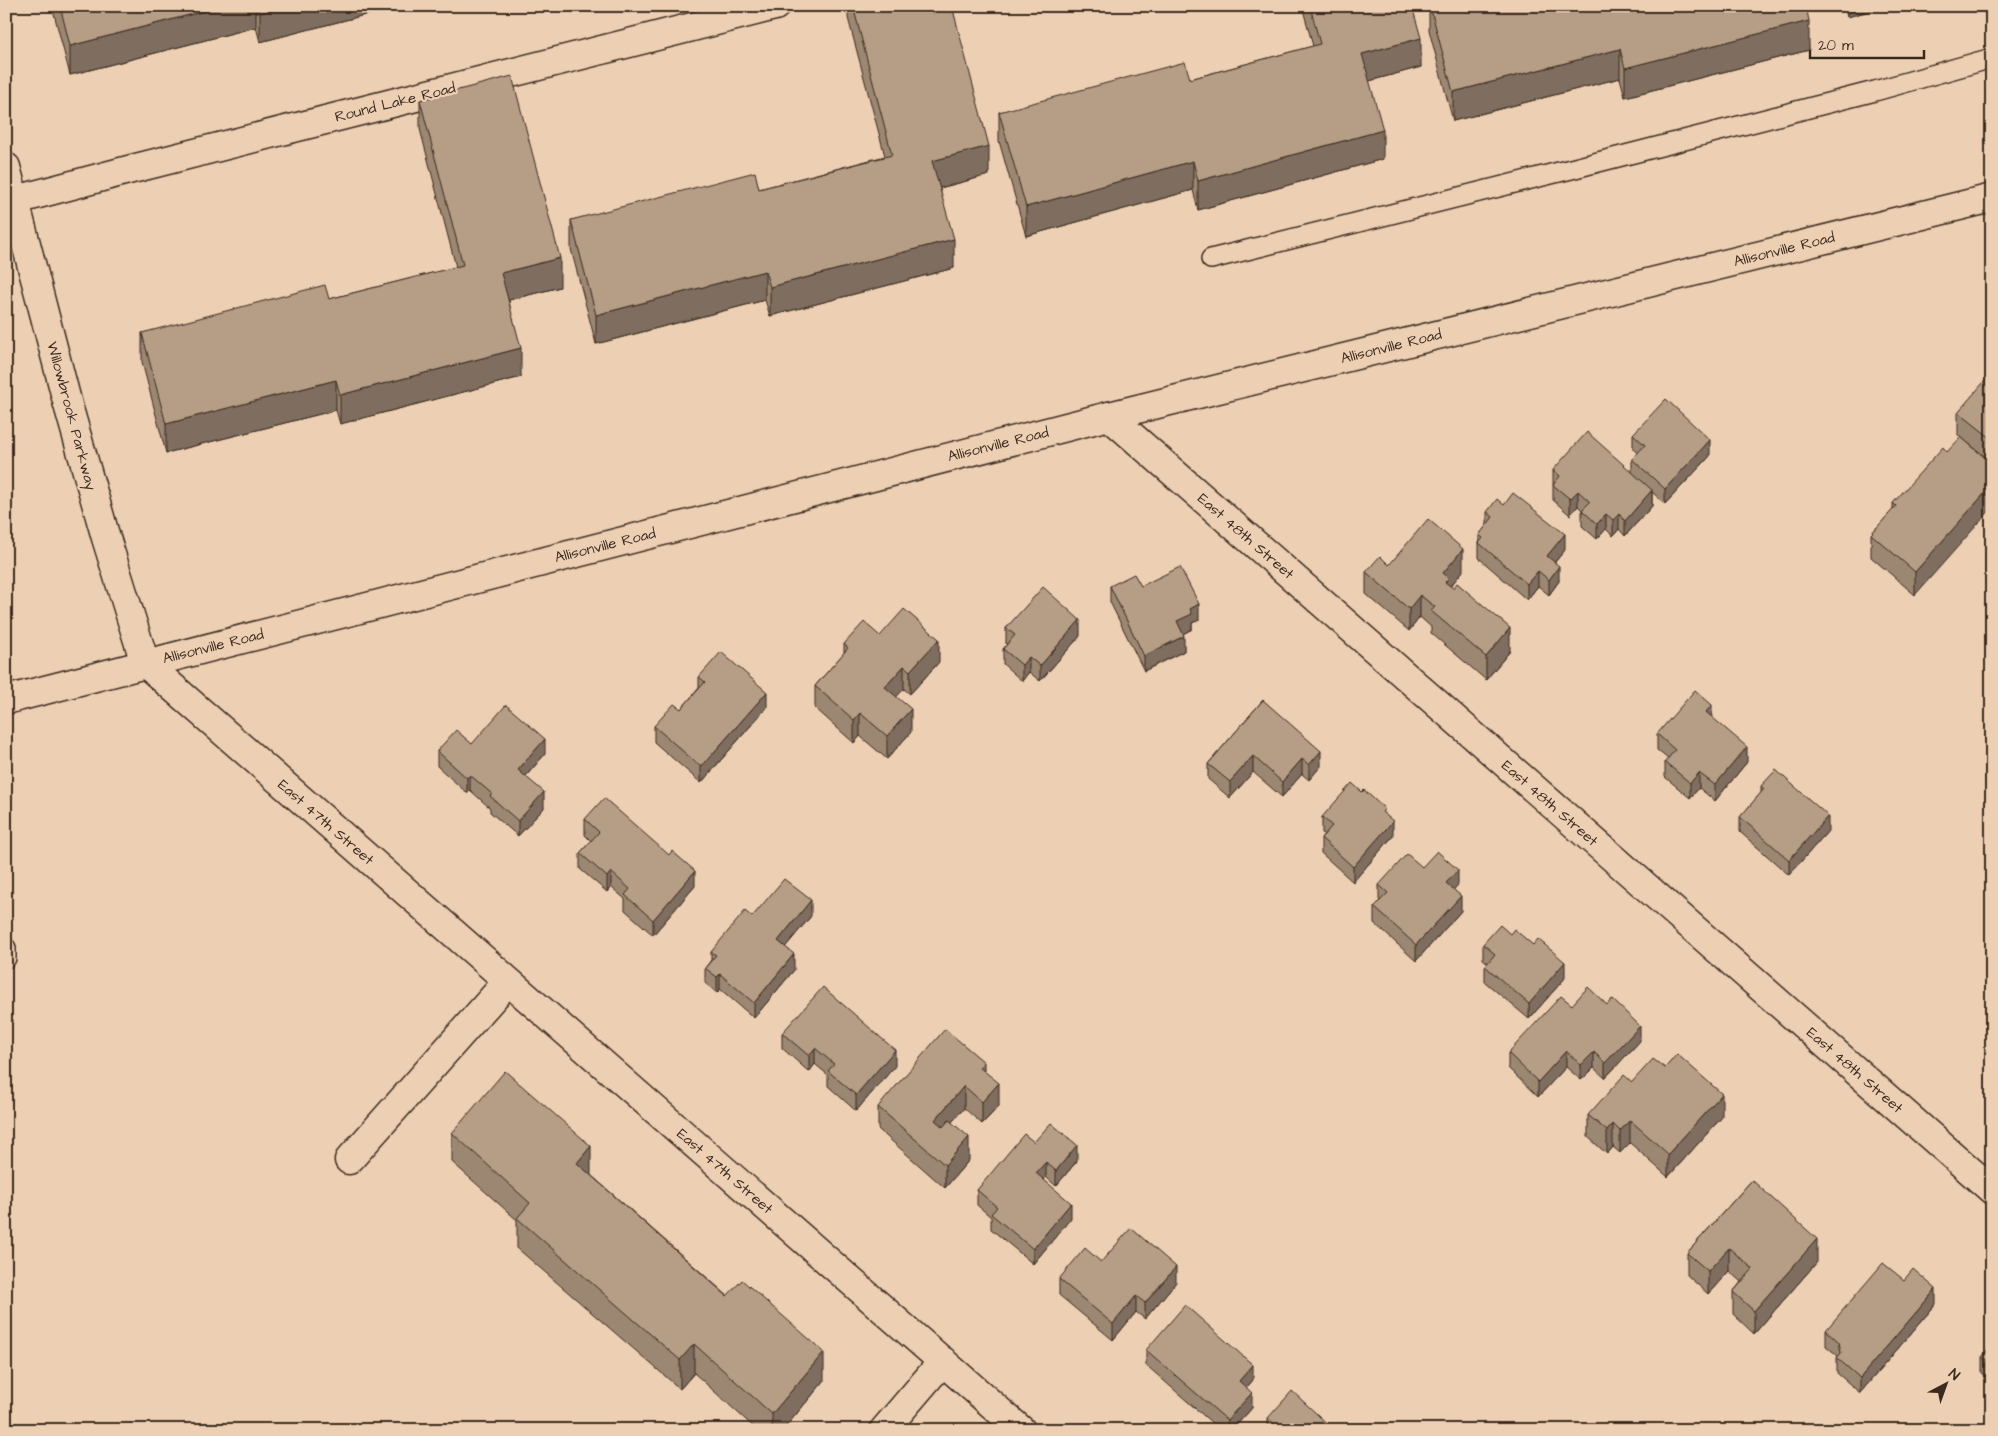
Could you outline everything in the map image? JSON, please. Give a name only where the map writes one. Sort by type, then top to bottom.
[{"type":"street","name":"Round Lake Road","points":[[16,200],[775,6]]},
{"type":"street","name":"Willowbrook Parkway","points":[[6,168],[16,200],[68,406],[145,663]]},
{"type":"street","name":"Allisonville Road","points":[[6,700],[1109,416],[1992,198]]},
{"type":"street","name":"East 48th Street","points":[[1109,416],[1992,1190]]},
{"type":"street","name":"East 47th Street","points":[[145,663],[507,982],[943,1360],[1021,1430]]},
{"type":"street","points":[[349,1160],[507,982]]},
{"type":"street","points":[[884,1430],[943,1360]]},
{"type":"lane","points":[[1211,259],[1580,167],[1875,91],[1992,58]]},
{"type":"lane","points":[[6,948],[6,958]]},
{"type":"building","points":[[60,6],[224,6],[70,46]]},
{"type":"building","points":[[258,6],[287,6],[260,13]]},
{"type":"building","points":[[853,6],[952,6],[989,146],[932,161],[954,239],[770,287],[765,271],[596,315],[571,220],[755,172],[759,189],[892,155]]},
{"type":"building","points":[[1310,6],[1412,6],[1421,38],[1362,54],[1383,130],[1198,181],[1193,161],[1026,207],[999,112],[1185,62],[1190,79],[1320,44]]},
{"type":"building","points":[[1430,6],[1806,6],[1809,21],[1625,68],[1620,49],[1453,92]]},
{"type":"building","points":[[512,76],[560,258],[501,273],[521,348],[340,395],[336,380],[166,424],[142,333],[325,285],[329,299],[463,265],[420,100]]},
{"type":"building","points":[[1990,375],[1992,377],[1992,439],[1958,412]]},
{"type":"building","points":[[1666,399],[1710,440],[1665,489],[1632,459],[1645,445],[1633,434]]},
{"type":"building","points":[[1587,432],[1652,490],[1625,521],[1619,514],[1613,520],[1606,514],[1597,524],[1582,510],[1590,502],[1578,491],[1570,499],[1553,485],[1560,476],[1553,470]]},
{"type":"building","points":[[1961,437],[1992,464],[1992,485],[1915,572],[1871,534],[1896,506],[1893,503],[1943,447],[1947,452]]},
{"type":"building","points":[[1513,493],[1565,534],[1547,556],[1559,566],[1549,580],[1538,571],[1527,584],[1479,543],[1483,538],[1479,535],[1493,517],[1487,512],[1497,499],[1504,505]]},
{"type":"building","points":[[1428,519],[1463,549],[1443,573],[1449,578],[1445,582],[1453,588],[1457,583],[1510,628],[1486,657],[1431,611],[1435,607],[1420,595],[1409,609],[1366,572],[1380,556],[1389,565]]},
{"type":"building","points":[[1180,567],[1199,604],[1190,609],[1192,614],[1177,621],[1184,636],[1144,656],[1110,586],[1134,574],[1141,586]]},
{"type":"building","points":[[1043,587],[1080,620],[1040,666],[1029,657],[1022,665],[1003,649],[1015,635],[1006,628]]},
{"type":"building","points":[[904,609],[939,639],[910,671],[904,666],[885,687],[911,709],[887,736],[860,713],[854,720],[815,686],[848,648],[844,644],[864,622],[880,636]]},
{"type":"building","points":[[721,652],[767,692],[701,767],[654,726],[674,704],[681,709],[705,682],[699,677]]},
{"type":"building","points":[[1695,690],[1712,705],[1706,712],[1747,747],[1715,785],[1699,773],[1690,783],[1665,762],[1675,750],[1657,734]]},
{"type":"building","points":[[1263,700],[1321,751],[1309,765],[1302,759],[1282,782],[1253,756],[1230,782],[1208,764]]},
{"type":"building","points":[[506,705],[545,739],[518,770],[544,792],[518,821],[490,796],[492,794],[470,775],[467,778],[437,751],[456,730],[472,744]]},
{"type":"building","points":[[1776,770],[1828,816],[1789,860],[1740,817],[1764,789],[1761,786]]},
{"type":"building","points":[[1352,783],[1362,792],[1364,790],[1385,809],[1382,812],[1393,821],[1353,867],[1321,838],[1332,826],[1322,817]]},
{"type":"building","points":[[604,798],[669,855],[672,851],[695,871],[653,920],[625,895],[630,889],[611,872],[607,877],[580,853],[599,832],[585,819]]},
{"type":"building","points":[[1437,851],[1458,870],[1446,883],[1461,896],[1416,945],[1374,907],[1388,893],[1379,885],[1407,854],[1422,867]]},
{"type":"building","points":[[784,879],[811,900],[778,941],[794,954],[754,1003],[720,974],[717,977],[705,968],[716,955],[711,952],[745,911],[752,917]]},
{"type":"building","points":[[1500,925],[1510,934],[1514,929],[1533,945],[1538,939],[1565,962],[1529,1004],[1485,966],[1495,954],[1483,944]]},
{"type":"building","points":[[823,987],[895,1050],[856,1095],[828,1071],[834,1064],[815,1048],[809,1056],[782,1033]]},
{"type":"building","points":[[1588,987],[1607,1005],[1612,999],[1640,1026],[1605,1063],[1594,1052],[1581,1065],[1566,1051],[1538,1082],[1508,1053],[1561,996],[1572,1005]]},
{"type":"building","points":[[945,1029],[984,1062],[979,1067],[999,1083],[982,1102],[964,1086],[935,1120],[943,1127],[949,1120],[969,1137],[945,1165],[878,1107]]},
{"type":"building","points":[[1677,1054],[1722,1094],[1668,1154],[1630,1120],[1620,1131],[1613,1124],[1607,1131],[1588,1115],[1624,1075],[1632,1082],[1653,1059],[1665,1068]]},
{"type":"building","points":[[505,1071],[591,1146],[577,1163],[727,1296],[742,1280],[824,1352],[772,1414],[694,1344],[680,1360],[517,1218],[530,1203],[452,1133]]},
{"type":"building","points":[[1051,1123],[1077,1145],[1056,1171],[1046,1162],[1036,1173],[1071,1203],[1033,1249],[991,1214],[997,1207],[977,1190],[1024,1134],[1034,1142]]},
{"type":"building","points":[[1752,1180],[1817,1239],[1754,1311],[1733,1292],[1753,1269],[1729,1248],[1708,1271],[1687,1253]]},
{"type":"building","points":[[1131,1228],[1176,1267],[1145,1303],[1136,1296],[1113,1324],[1059,1279],[1085,1248],[1101,1262]]},
{"type":"building","points":[[1883,1263],[1904,1280],[1913,1269],[1936,1289],[1860,1378],[1837,1358],[1841,1353],[1839,1342],[1826,1330]]},
{"type":"building","points":[[1185,1305],[1253,1365],[1239,1381],[1252,1393],[1227,1420],[1146,1350]]},
{"type":"building","points":[[1992,1346],[1992,1366],[1982,1357]]},
{"type":"building","points":[[1292,1391],[1334,1430],[1281,1430],[1268,1418]]}]
